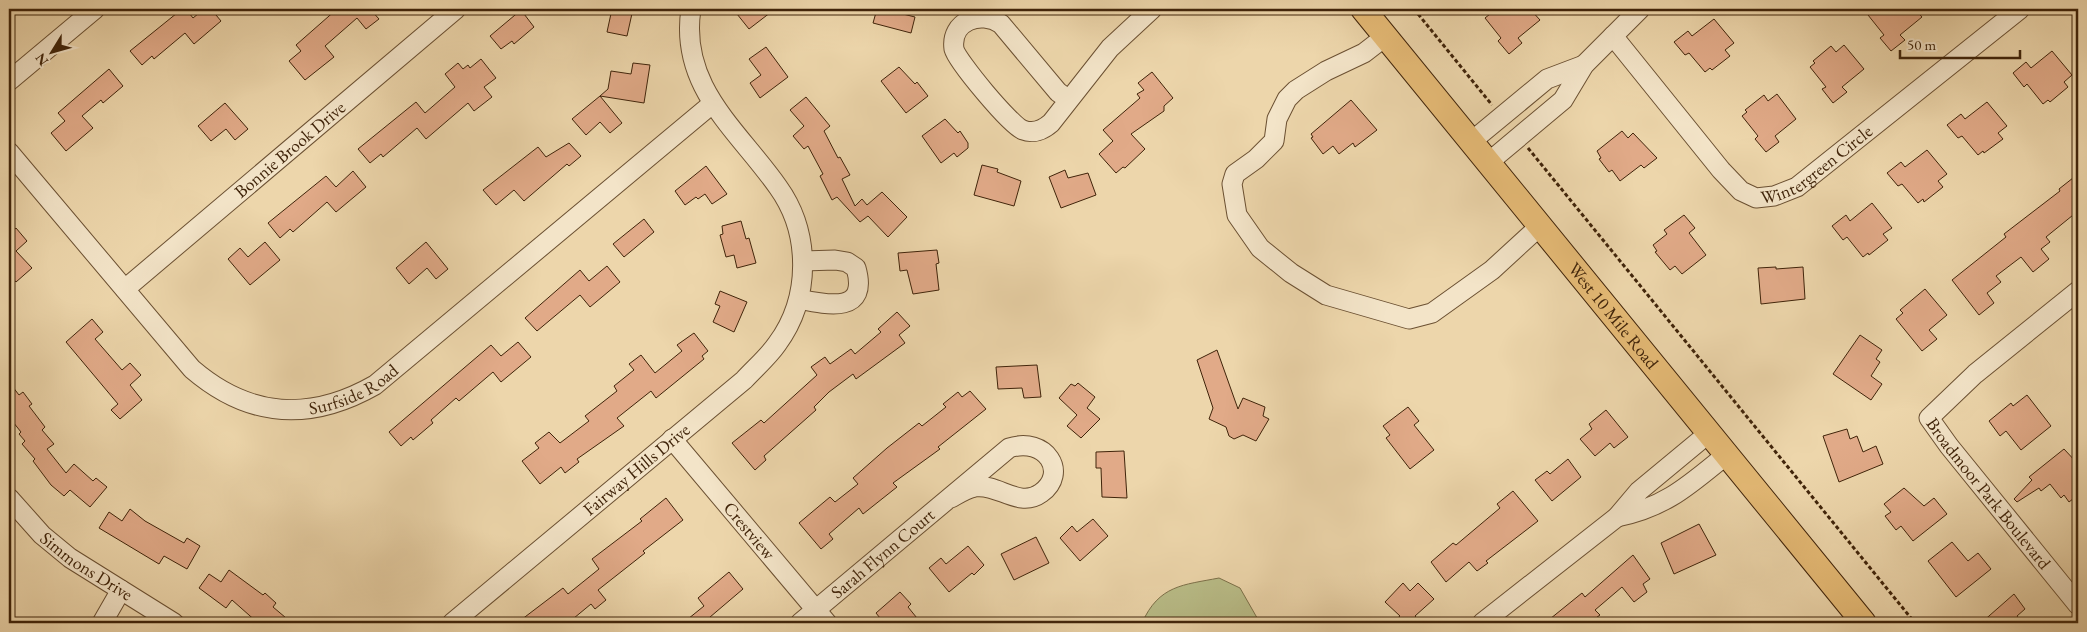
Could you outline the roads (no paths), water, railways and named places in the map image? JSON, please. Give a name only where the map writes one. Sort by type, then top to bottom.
[{"type":"main road","name":"West 10 Mile Road","points":[[1364,9],[1864,623]]},
{"type":"street","points":[[9,81],[95,9]]},
{"type":"street","name":"Bonnie Brook Drive","points":[[125,289],[456,9]]},
{"type":"street","name":"Fairway Hills Drive","points":[[452,623],[762,362],[778,343],[788,326],[799,299],[803,261],[798,232],[780,189],[712,104],[701,82],[693,58],[690,30],[691,9]]},
{"type":"street","points":[[1069,100],[1058,92],[1001,24],[994,20],[979,17],[965,23],[960,28],[954,44],[958,58],[1014,126],[1029,132],[1046,128],[1069,100],[1110,48],[1152,9]]},
{"type":"street","points":[[1489,162],[1563,100],[1584,64],[1640,9]]},
{"type":"street","name":"Wintergreen Circle","points":[[1613,36],[1721,170],[1741,191],[1756,198],[1774,196],[1796,187],[2020,9]]},
{"type":"street","points":[[1386,36],[1364,53],[1326,70],[1286,99],[1277,119],[1274,141],[1256,159],[1235,174],[1232,184],[1237,215],[1260,248],[1291,272],[1326,295],[1409,319],[1432,313],[1492,270],[1541,225]]},
{"type":"street","points":[[1472,141],[1547,79],[1584,64]]},
{"type":"street","name":"Surfside Road","points":[[9,152],[192,370],[225,394],[246,403],[291,410],[317,407],[350,399],[375,385],[712,104]]},
{"type":"street","points":[[799,299],[836,305],[849,301],[857,295],[859,290],[856,268],[847,262],[803,261]]},
{"type":"street","name":"Broadmoor Park Boulevard","points":[[2078,291],[1975,374],[1929,418],[1949,446],[2078,605]]},
{"type":"street","points":[[1482,623],[1618,517],[1638,491],[1709,434]]},
{"type":"street","name":"Crestview","points":[[672,439],[821,616]]},
{"type":"street","name":"Sarah Flynn Court","points":[[800,623],[821,616],[951,498],[1002,454],[1019,445],[1029,445],[1038,448],[1048,456],[1052,466],[1052,476],[1048,486],[1040,494],[1030,498],[1019,499],[992,488],[976,487],[951,498]]},
{"type":"street","points":[[1618,517],[1654,508],[1675,495],[1726,455]]},
{"type":"street","name":"Simmons Drive","points":[[9,498],[42,535],[70,558],[174,623]]},
{"type":"street","points":[[102,623],[121,590]]}]
